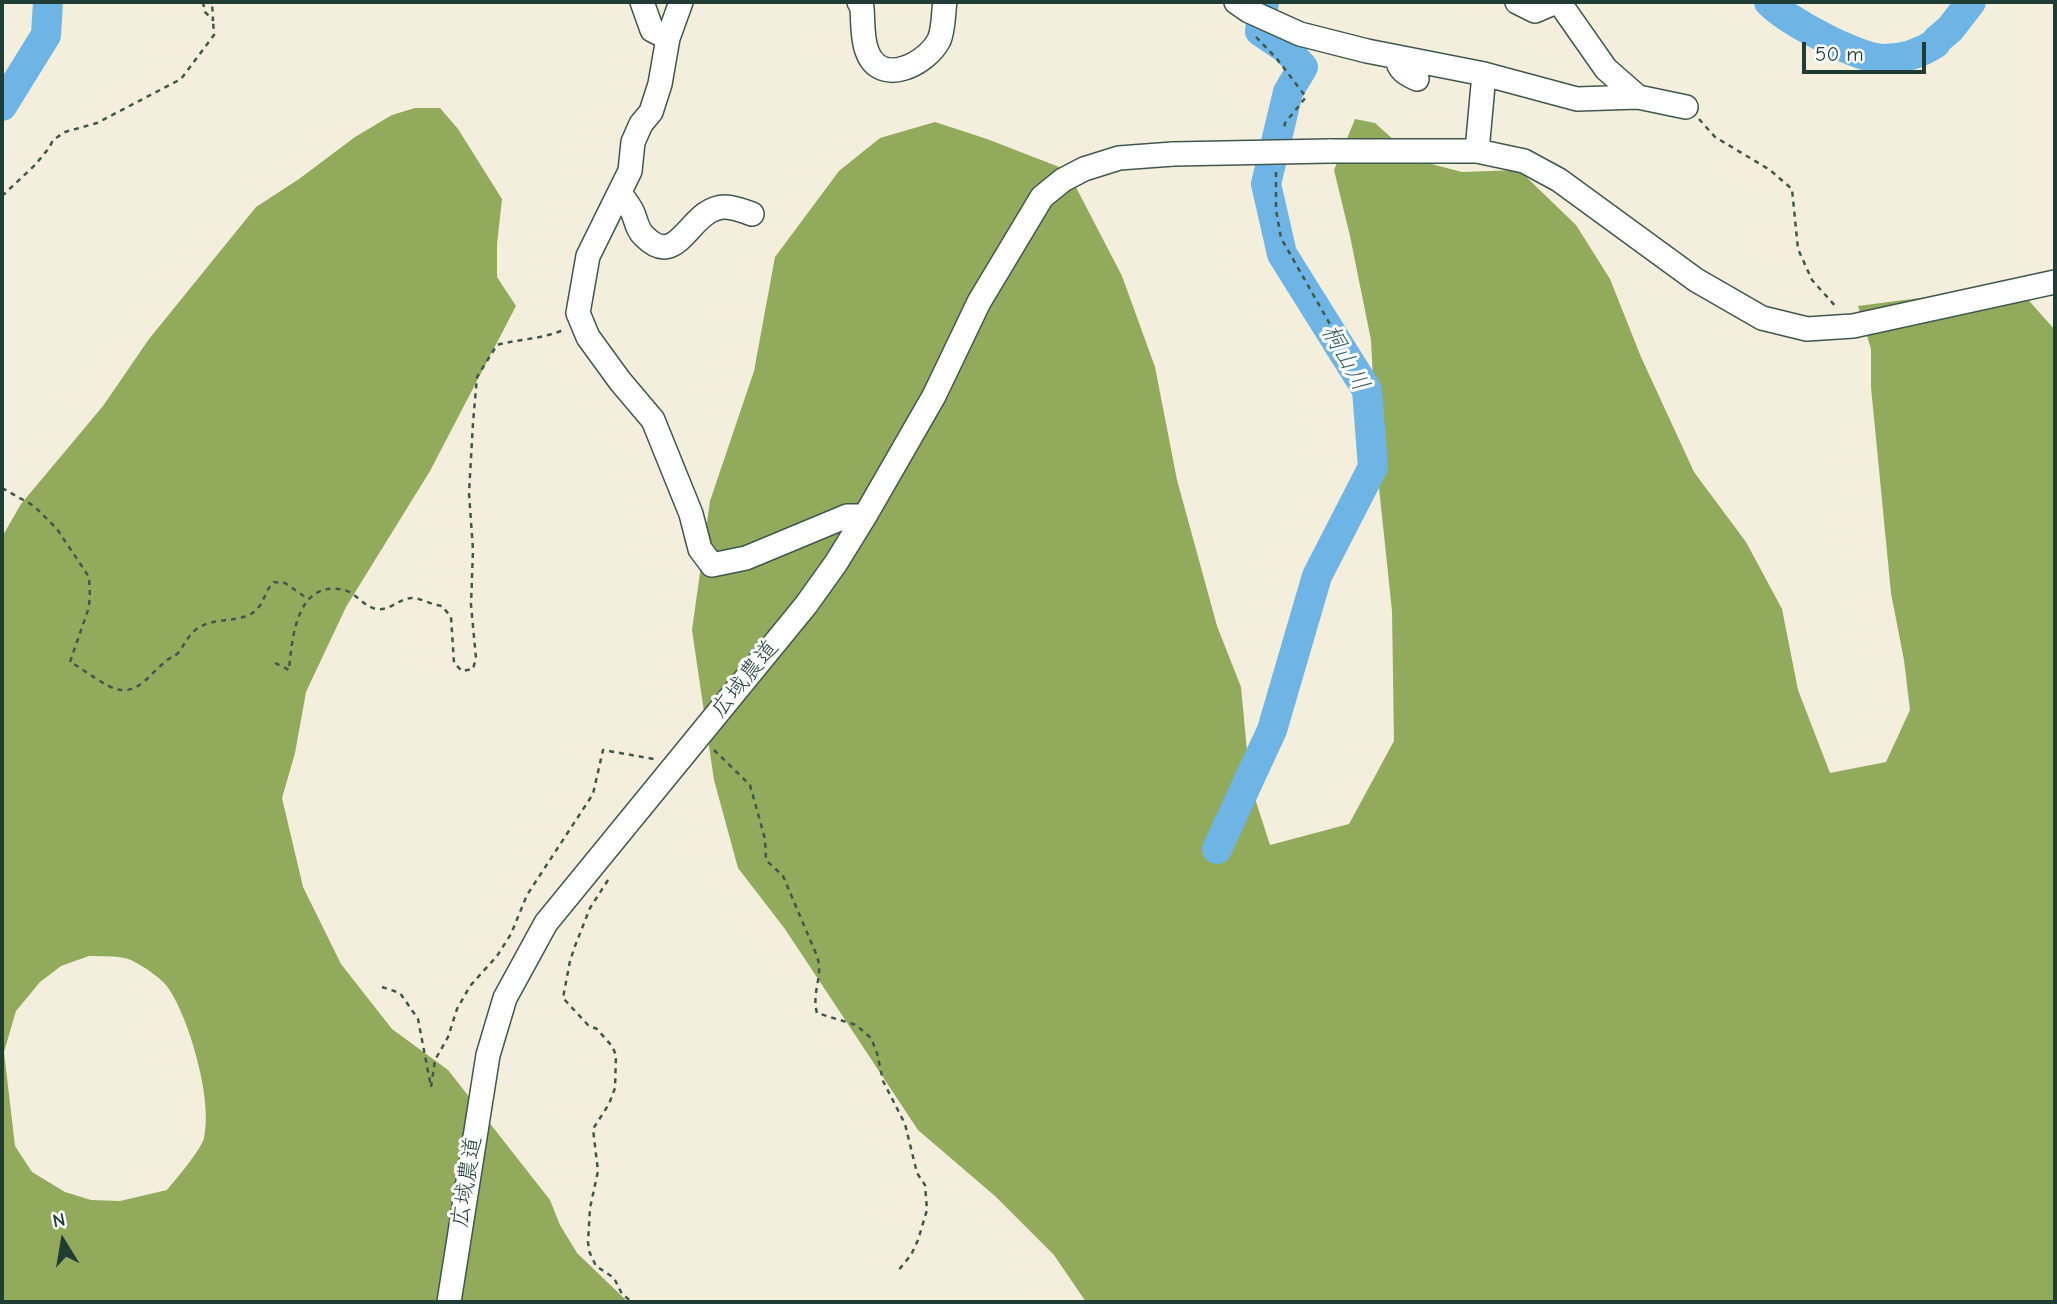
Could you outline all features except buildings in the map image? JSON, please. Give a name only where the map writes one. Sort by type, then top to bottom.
[{"type":"street","points":[[642,2],[652,30],[668,38]]},
{"type":"street","points":[[681,2],[668,38],[660,84],[651,112],[641,124],[633,142],[630,172],[588,256],[578,313],[588,337],[653,420],[691,514],[700,549],[712,565],[746,558],[847,516],[865,516]]},
{"type":"street","points":[[859,2],[867,54],[883,71],[894,72],[929,53],[939,38],[945,2]]},
{"type":"street","points":[[1236,2],[1249,11],[1300,34],[1397,57],[1484,74],[1577,99],[1638,97],[1686,107]]},
{"type":"street","points":[[1517,2],[1535,11],[1557,2],[1606,69],[1638,97]]},
{"type":"street","points":[[1397,57],[1398,65],[1405,73],[1417,79]]},
{"type":"street","points":[[1478,151],[1484,74]]},
{"type":"street","name":"広域農道","points":[[449,1302],[488,1055],[505,998],[546,923],[806,605],[865,516],[934,396],[979,302],[1042,197],[1063,180],[1084,169],[1119,158],[1173,154],[1478,151],[1524,161],[1559,180],[1696,280],[1762,318],[1807,329],[1853,326],[2055,282]]},
{"type":"street","points":[[620,193],[632,210],[641,234],[656,247],[667,247],[676,243],[704,214],[724,206],[752,214]]},
{"type":"path","points":[[203,2],[205,12],[212,20]]},
{"type":"path","points":[[2,196],[35,165],[53,140],[65,132],[97,123],[181,79],[214,35],[212,2]]},
{"type":"path","points":[[1686,107],[1715,137],[1770,170],[1792,189],[1798,249],[1812,279],[1853,326]]},
{"type":"path","points":[[275,663],[289,670],[291,644],[298,618],[308,599],[321,589],[329,588],[347,591],[363,604],[377,609],[386,609],[410,598],[442,606],[451,617],[454,663],[462,671],[473,669],[476,658],[471,604],[473,550],[469,493],[478,377],[497,345],[524,338],[547,337],[560,332],[572,326],[578,313]]},
{"type":"path","points":[[2,488],[34,506],[57,529],[89,577],[88,610],[70,662],[103,683],[121,690],[141,684],[178,653],[186,639],[206,623],[250,614],[261,607],[268,587],[274,582],[285,583],[308,599]]},
{"type":"path","points":[[699,736],[750,785],[765,839],[766,860],[783,876],[821,967],[814,995],[817,1013],[856,1025],[871,1038],[883,1081],[905,1124],[917,1173],[925,1185],[927,1210],[911,1255],[897,1272]]},
{"type":"path","points":[[382,987],[400,993],[418,1019],[431,1087],[435,1060],[448,1037],[457,1009],[470,985],[497,956],[511,934],[527,895],[593,794],[603,750],[676,763]]},
{"type":"path","points":[[612,874],[590,908],[570,961],[563,998],[588,1025],[597,1029],[616,1055],[615,1088],[609,1104],[593,1129],[598,1171],[590,1208],[587,1242],[596,1266],[614,1278],[622,1294],[632,1302]]},
{"type":"green space","points":[[415,108],[440,108],[458,129],[502,199],[497,244],[497,277],[516,306],[430,471],[346,607],[306,692],[295,753],[282,798],[303,887],[341,964],[392,1029],[448,1070],[550,1200],[560,1225],[577,1253],[628,1302],[2,1302],[2,537],[21,504],[103,406],[149,339],[256,207],[355,137],[392,115]],"holes":[[[89,956],[127,958],[147,969],[166,985],[177,1003],[192,1040],[205,1104],[206,1122],[202,1143],[167,1190],[120,1201],[91,1200],[65,1192],[32,1172],[15,1146],[4,1052],[16,1011],[40,982],[61,966]]]},
{"type":"green space","points":[[1355,119],[1375,123],[1416,160],[1462,172],[1519,170],[1576,225],[1610,279],[1641,357],[1694,472],[1746,542],[1782,609],[1798,690],[1830,773],[1886,762],[1910,710],[1891,593],[1871,387],[1871,349],[1858,306],[1958,293],[2023,294],[2055,330],[2055,1302],[1086,1302],[1054,1255],[995,1196],[918,1130],[785,929],[738,868],[714,780],[692,630],[710,501],[754,371],[775,257],[839,171],[880,138],[935,122],[1067,170],[1122,276],[1155,367],[1177,480],[1217,626],[1241,687],[1250,783],[1270,845],[1349,824],[1394,741],[1392,611],[1378,478],[1371,340],[1334,170]]},
{"type":"waterway","points":[[2,106],[46,35],[48,2]]},
{"type":"waterway","name":"桐山川","points":[[1217,849],[1272,730],[1317,576],[1373,467],[1367,390],[1282,254],[1266,184],[1288,92],[1303,67],[1285,48],[1260,31],[1264,2]]},
{"type":"waterway","points":[[1769,2],[1791,19],[1824,38],[1858,53],[1884,59],[1911,55],[1936,43],[1971,2]]}]
